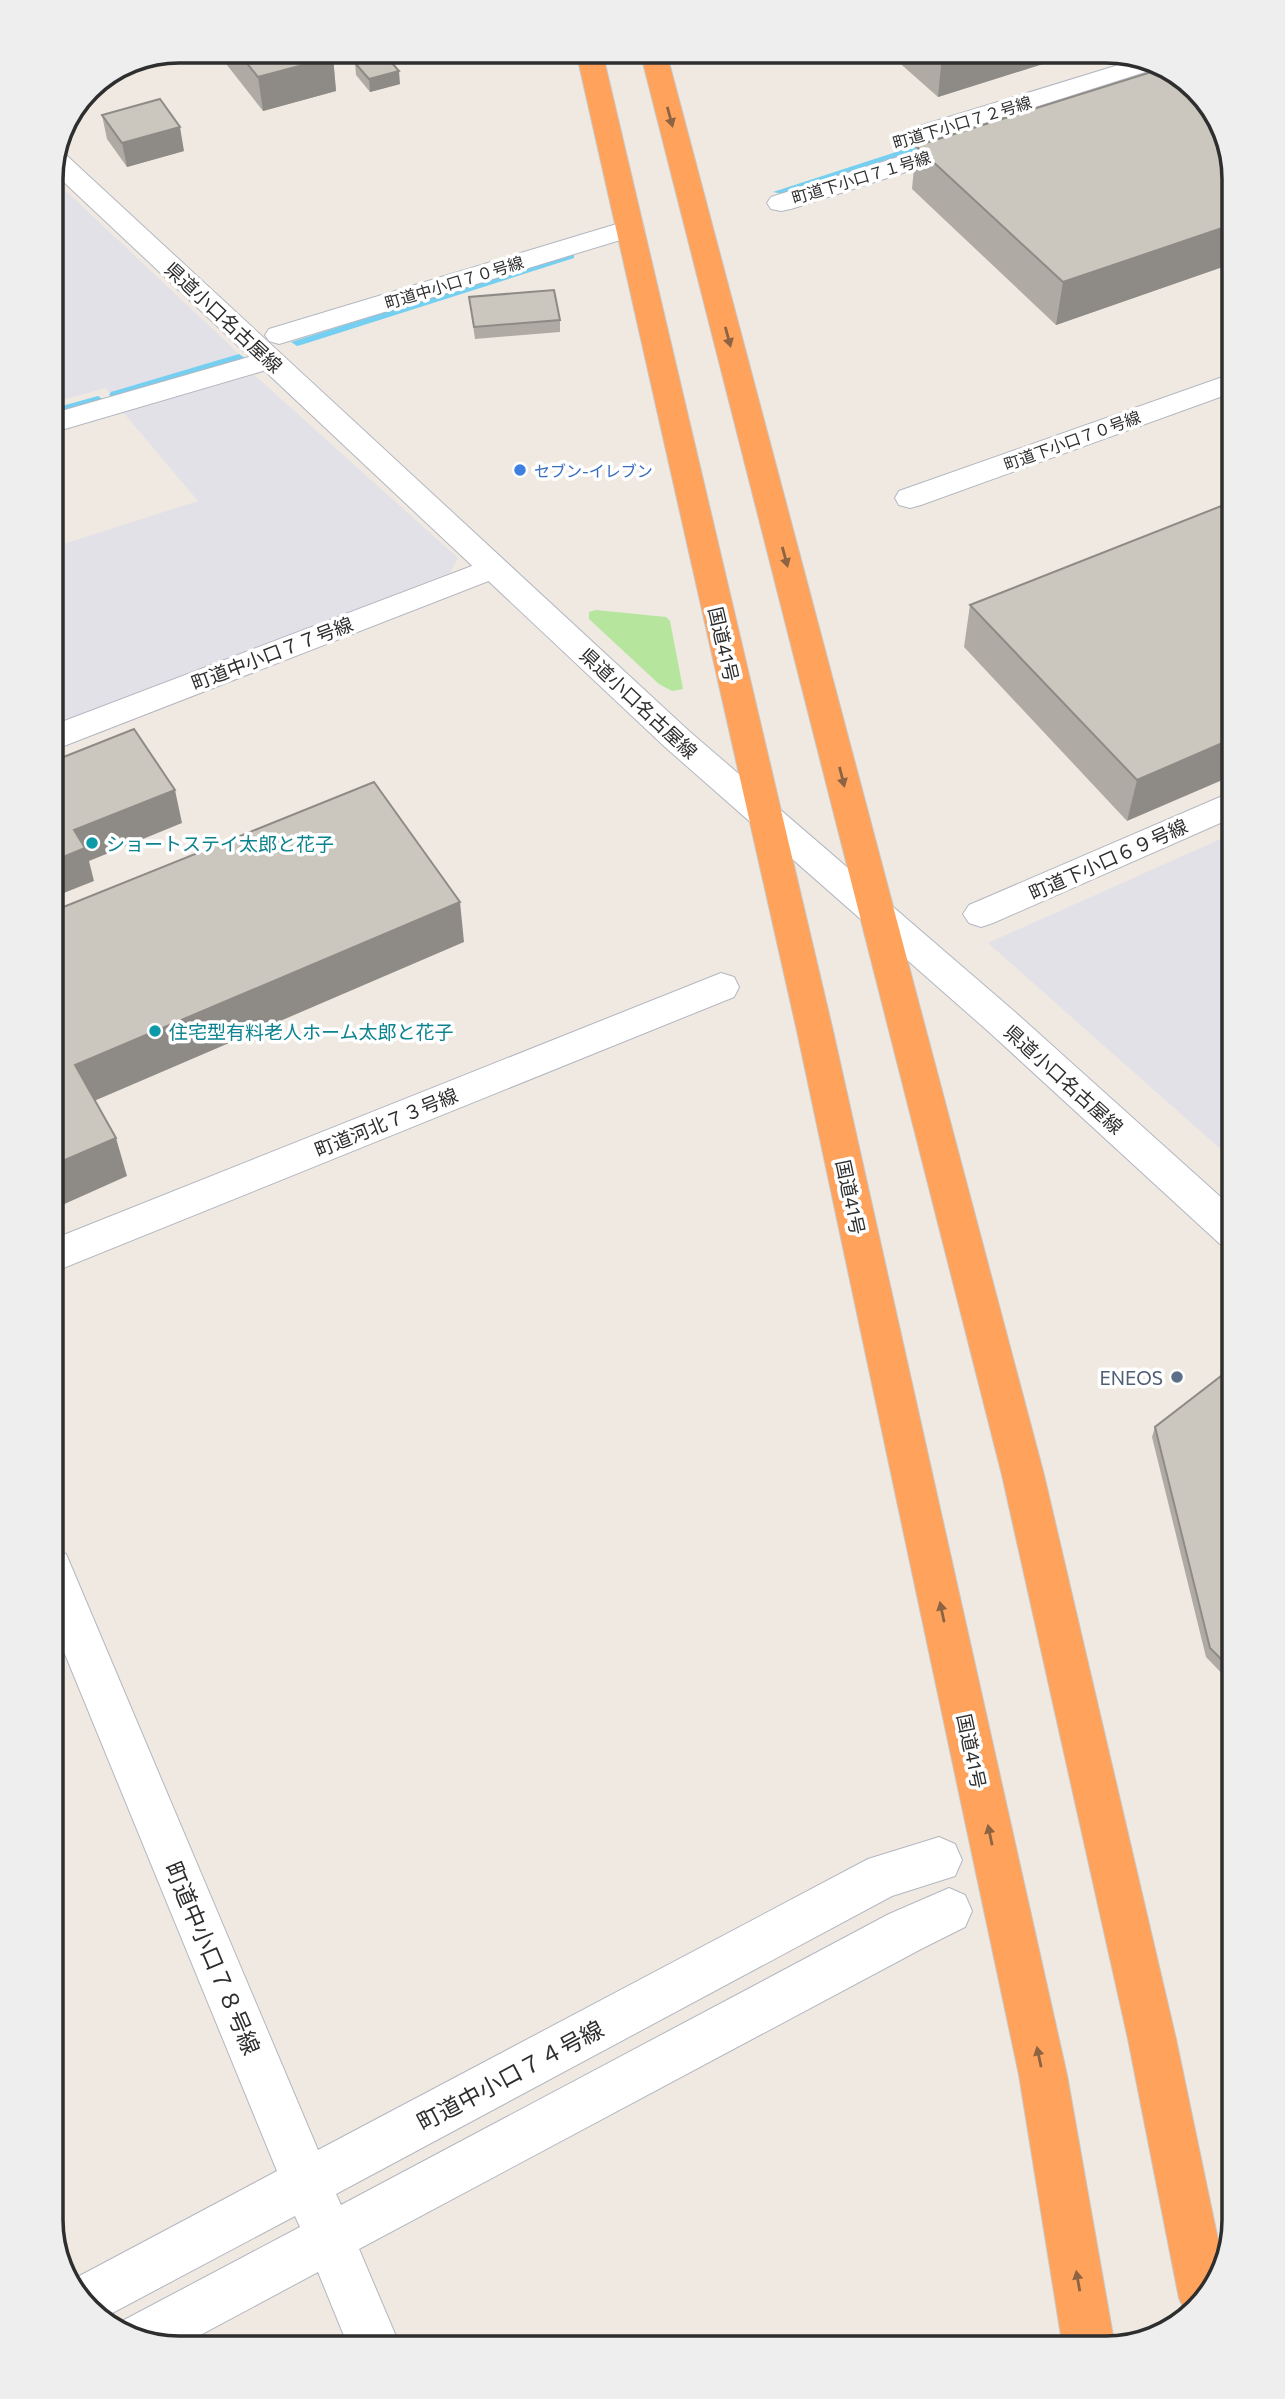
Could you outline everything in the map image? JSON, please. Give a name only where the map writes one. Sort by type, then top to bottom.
[{"type":"highway","name":"国道41号","points":[[592,63],[816,1031],[1043,2075],[1087,2336]]},
{"type":"highway","points":[[656,63],[1026,1488],[1146,2013],[1202,2284]]},
{"type":"street","name":"町道下小口７１号線","points":[[777,191],[1154,74]]},
{"type":"street","name":"県道小口名古屋線","points":[[64,167],[275,348],[493,568],[677,739],[1002,1022],[1222,1222]]},
{"type":"street","name":"町道中小口７０号線","points":[[63,420],[629,228]]},
{"type":"street","name":"町道下小口７０号線","points":[[910,498],[1222,386]]},
{"type":"street","name":"町道中小口７７号線","points":[[63,734],[493,568]]},
{"type":"street","name":"町道下小口６９号線","points":[[981,914],[1222,808]]},
{"type":"street","name":"町道河北７３号線","points":[[63,1252],[720,987]]},
{"type":"street","name":"町道中小口７８号線","points":[[63,1598],[370,2336]]},
{"type":"street","name":"町道中小口７４号線","points":[[92,2297],[884,1875],[939,1860]]},
{"type":"street","points":[[152,2333],[948,1911]]},
{"type":"shaded area","points":[[63,188],[234,349],[252,373],[458,558],[450,573],[63,722],[63,544],[198,501],[122,411],[106,388],[63,400]]},
{"type":"shaded area","points":[[1222,838],[1222,1150],[988,943]]},
{"type":"green space","points":[[596,610],[666,617],[670,621],[683,689],[672,691],[659,684],[589,619],[589,612]]},
{"type":"building","points":[[247,63],[310,63],[258,77]]},
{"type":"building","points":[[355,63],[392,63],[399,71],[369,79]]},
{"type":"building","points":[[1151,72],[1188,97],[1198,108],[1213,135],[1220,156],[1222,228],[1063,282],[916,146]]},
{"type":"building","points":[[160,99],[180,127],[122,143],[102,115]]},
{"type":"building","points":[[554,290],[560,320],[474,327],[469,297]]},
{"type":"building","points":[[1222,506],[1222,743],[1137,780],[970,605]]},
{"type":"building","points":[[134,729],[175,790],[74,830],[85,848],[63,857],[63,757]]},
{"type":"building","name":"住宅型有料老人ホーム太郎と花子","points":[[374,782],[460,902],[75,1065],[116,1138],[63,1161],[63,907]]},
{"type":"building","points":[[1222,1375],[1222,1660],[1210,1648],[1155,1427]]},
{"type":"waterway","points":[[779,192],[934,143]]},
{"type":"waterway","points":[[297,342],[570,256]]},
{"type":"waterway","points":[[115,395],[239,358]]},
{"type":"waterway","points":[[63,410],[98,400]]},
{"type":"place","name":"セブン-イレブン","points":[[520,470]]},
{"type":"place","name":"ショートステイ太郎と花子","points":[[92,843]]},
{"type":"place","name":"住宅型有料老人ホーム太郎と花子","points":[[155,1031]]},
{"type":"place","name":"ENEOS","points":[[1177,1377]]}]
